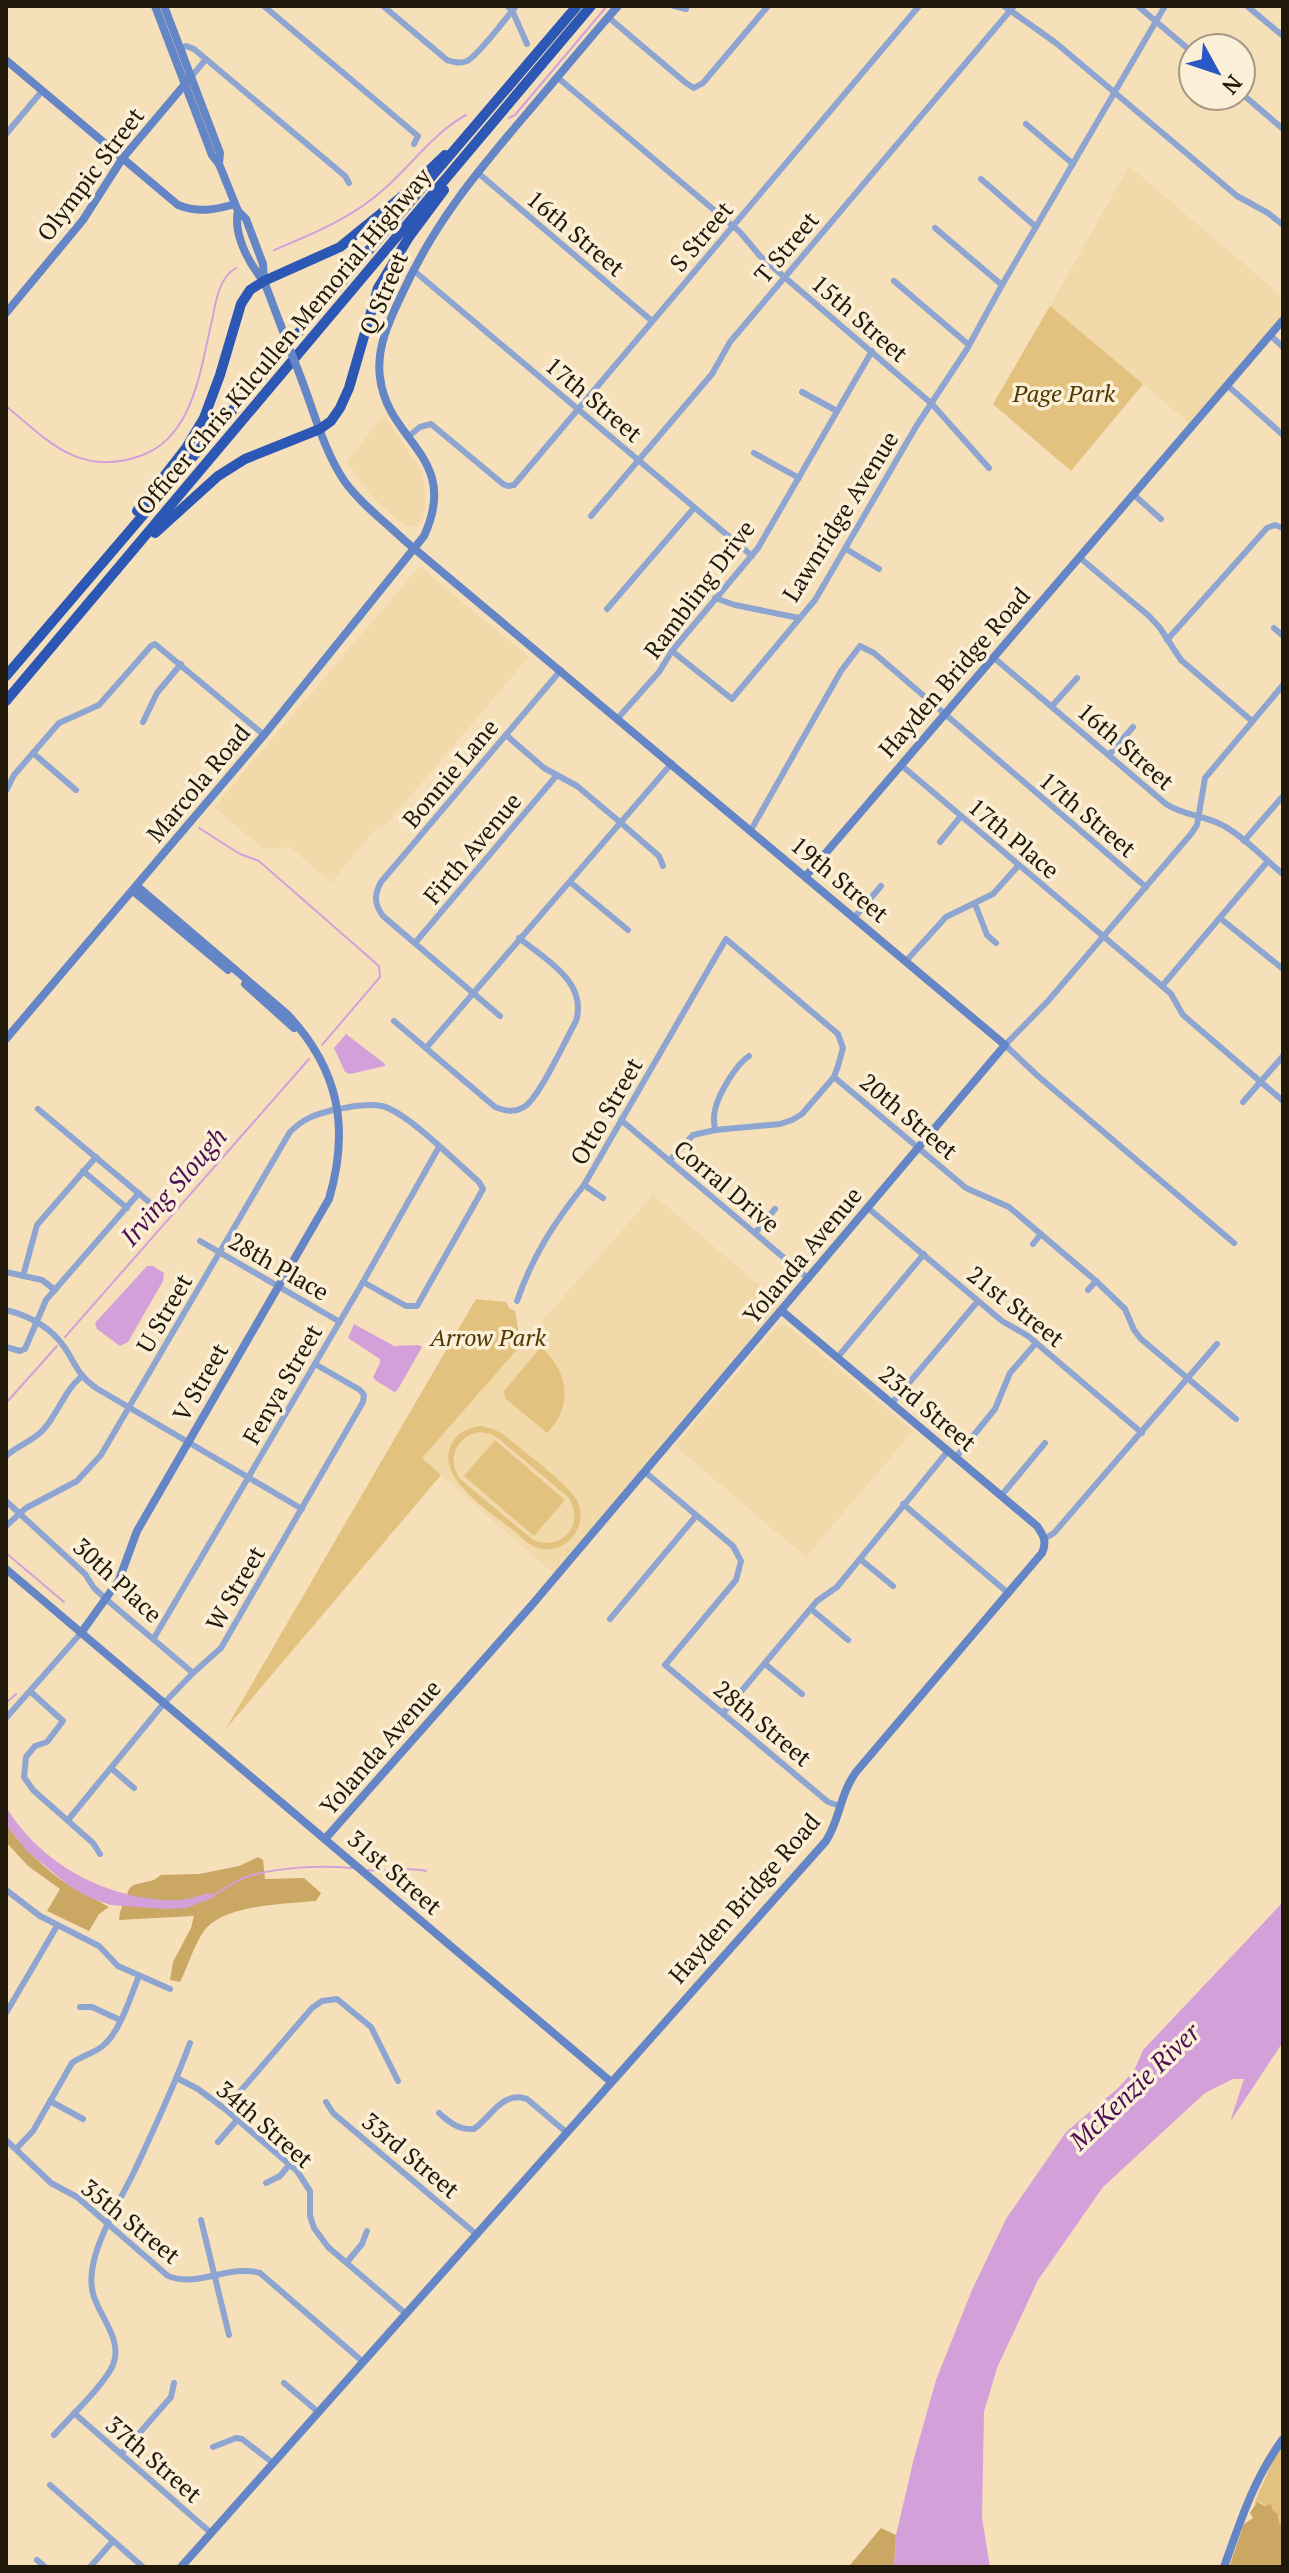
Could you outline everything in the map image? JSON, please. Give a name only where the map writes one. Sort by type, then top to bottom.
[{"type":"highway","name":"Officer Chris Kilcullen Memorial Highway","points":[[6,676],[577,6]]},
{"type":"highway","name":"Officer Chris Kilcullen Memorial Highway","points":[[6,701],[591,6]]},
{"type":"highway","points":[[64,607],[198,430],[212,400],[241,304],[250,290],[340,247],[399,199],[439,159],[457,148]]},
{"type":"highway","points":[[106,583],[181,508],[218,476],[245,459],[320,429],[340,408],[349,388],[378,288],[409,237],[454,177],[460,162]]},
{"type":"street","points":[[155,6],[188,81]]},
{"type":"street","points":[[164,6],[188,81]]},
{"type":"street","points":[[264,6],[418,136],[414,144]]},
{"type":"street","points":[[383,6],[447,60],[462,62],[473,57],[512,7],[527,44]]},
{"type":"street","name":"Q Street","points":[[415,549],[431,523],[435,494],[428,464],[385,400],[379,373],[379,356],[384,338],[413,270],[443,218],[477,172],[618,6]]},
{"type":"street","points":[[674,6],[686,9]]},
{"type":"street","points":[[608,17],[694,88],[703,83],[768,6]]},
{"type":"street","name":"S Street","points":[[409,436],[420,427],[431,424],[508,486],[514,485],[919,6]]},
{"type":"street","name":"Lawnridge Avenue","points":[[672,651],[732,699],[815,600],[969,345],[1165,6]]},
{"type":"street","points":[[1247,6],[1283,36]]},
{"type":"street","points":[[1139,7],[1177,39]]},
{"type":"street","points":[[1010,8],[1237,196],[1283,225]]},
{"type":"street","name":"T Street","points":[[591,516],[712,374],[730,342],[1010,8]]},
{"type":"street","points":[[180,49],[186,46],[194,49],[345,176],[349,183]]},
{"type":"street","name":"Olympic Street","points":[[6,313],[83,220],[122,159],[206,59]]},
{"type":"street","points":[[6,60],[171,201],[189,210],[236,208]]},
{"type":"street","name":"15th Street","points":[[557,77],[733,226],[760,256],[932,404],[989,468]]},
{"type":"street","name":"19th Street","points":[[188,81],[212,155],[219,164],[236,208],[235,224],[253,267],[264,281],[334,463],[355,494],[415,549],[806,876],[1234,1243]]},
{"type":"street","points":[[6,134],[42,91]]},
{"type":"street","points":[[1257,107],[1283,129]]},
{"type":"street","points":[[1026,124],[1073,164]]},
{"type":"street","name":"16th Street","points":[[477,172],[652,321]]},
{"type":"street","points":[[981,179],[1036,227]]},
{"type":"street","points":[[935,228],[1002,285]]},
{"type":"street","name":"17th Street","points":[[413,270],[752,556]]},
{"type":"street","points":[[894,281],[969,345]]},
{"type":"street","name":"Hayden Bridge Road","points":[[806,876],[1283,320]]},
{"type":"street","points":[[1270,335],[1283,347]]},
{"type":"street","name":"Rambling Drive","points":[[618,718],[752,556],[872,351]]},
{"type":"street","points":[[1227,385],[1283,435]]},
{"type":"street","points":[[802,392],[837,411]]},
{"type":"street","points":[[754,453],[799,478]]},
{"type":"street","points":[[1133,494],[1161,519]]},
{"type":"street","points":[[607,609],[694,508]]},
{"type":"street","points":[[1167,640],[1267,528],[1275,525],[1283,528]]},
{"type":"street","name":"Marcola Road","points":[[6,1039],[264,735],[415,549]]},
{"type":"street","points":[[846,549],[879,569]]},
{"type":"street","points":[[1079,557],[1149,616],[1181,660],[1252,721]]},
{"type":"street","points":[[715,598],[799,618]]},
{"type":"street","points":[[1274,628],[1283,636]]},
{"type":"street","points":[[6,791],[14,775],[59,723],[99,705],[153,644],[158,644],[264,735]]},
{"type":"street","name":"17th Street","points":[[751,830],[841,671],[860,646],[874,653],[1146,887]]},
{"type":"street","name":"16th Street","points":[[993,657],[1166,804],[1185,814],[1226,826],[1283,874]]},
{"type":"street","points":[[143,722],[157,693],[181,664]]},
{"type":"street","name":"Bonnie Lane","points":[[415,943],[383,916],[376,904],[375,897],[381,882],[561,670]]},
{"type":"street","points":[[1052,706],[1077,678]]},
{"type":"street","name":"Yolanda Avenue","points":[[325,1839],[531,1606],[1024,1022],[1048,1001],[1191,834],[1199,816],[1205,778],[1283,685]]},
{"type":"street","points":[[1109,755],[1133,727]]},
{"type":"street","points":[[506,735],[544,768],[577,786],[659,856],[663,866]]},
{"type":"street","points":[[33,753],[76,790]]},
{"type":"street","points":[[426,1048],[672,763]]},
{"type":"street","name":"17th Place","points":[[901,765],[1162,986],[1171,994],[1183,1015],[1283,1101]]},
{"type":"street","name":"Firth Avenue","points":[[415,943],[557,775]]},
{"type":"street","points":[[1244,841],[1283,796]]},
{"type":"street","points":[[940,842],[961,816]]},
{"type":"street","points":[[1162,986],[1268,861]]},
{"type":"street","points":[[906,961],[946,917],[993,894],[1018,866]]},
{"type":"street","points":[[570,882],[628,930]]},
{"type":"street","points":[[854,918],[881,886]]},
{"type":"street","name":"V Street","points":[[6,1718],[81,1633],[119,1580],[137,1531],[329,1199],[340,1153],[338,1109],[329,1078],[307,1039],[287,1014],[135,888]]},
{"type":"street","points":[[975,904],[987,935],[996,943]]},
{"type":"street","points":[[1220,918],[1283,969]]},
{"type":"street","points":[[394,1021],[495,1107],[515,1111],[529,1104],[576,1021],[579,997],[568,979],[519,938]]},
{"type":"street","name":"20th Street","points":[[726,939],[838,1034],[843,1048],[834,1077],[966,1188],[1009,1207],[1041,1234],[1125,1309],[1141,1339],[1236,1419]]},
{"type":"street","name":"Otto Street","points":[[517,1301],[536,1252],[584,1185],[726,939]]},
{"type":"street","points":[[415,943],[500,1016]]},
{"type":"street","points":[[715,1130],[713,1114],[717,1102],[739,1065],[749,1056]]},
{"type":"street","points":[[1243,1102],[1283,1056]]},
{"type":"street","points":[[669,1161],[693,1135],[792,1120],[802,1114],[834,1077]]},
{"type":"street","name":"U Street","points":[[6,1526],[26,1508],[62,1491],[81,1477],[101,1455],[290,1132],[313,1114],[367,1105],[390,1109],[405,1118],[483,1189],[417,1306],[406,1306],[363,1282]]},
{"type":"street","points":[[38,1109],[161,1212]]},
{"type":"street","name":"Corral Drive","points":[[621,1120],[809,1279]]},
{"type":"street","name":"Fenya Street","points":[[154,1638],[439,1147]]},
{"type":"street","points":[[23,1276],[37,1225],[96,1157]]},
{"type":"street","points":[[83,1171],[127,1208]]},
{"type":"street","points":[[584,1185],[603,1198]]},
{"type":"street","points":[[6,1358],[8,1347],[20,1351],[25,1349],[46,1300],[139,1193]]},
{"type":"street","name":"21st Street","points":[[868,1208],[1142,1433]]},
{"type":"street","points":[[755,1233],[775,1209]]},
{"type":"street","points":[[1033,1244],[1041,1234]]},
{"type":"street","name":"28th Place","points":[[200,1241],[340,1322]]},
{"type":"street","points":[[837,1358],[924,1254]]},
{"type":"street","points":[[6,1272],[42,1280],[55,1290]]},
{"type":"street","points":[[1088,1290],[1096,1281]]},
{"type":"street","points":[[892,1403],[978,1301]]},
{"type":"street","points":[[6,1310],[36,1321],[59,1341],[81,1377],[302,1509]]},
{"type":"street","name":"23rd Street","points":[[782,1311],[1037,1526],[1044,1539]]},
{"type":"street","points":[[956,1457],[995,1409],[1010,1373],[1036,1343]]},
{"type":"street","name":"Hayden Bridge Road","points":[[181,2567],[826,1841],[834,1828],[847,1785],[856,1772],[1042,1553],[1044,1539],[1054,1533],[1217,1344]]},
{"type":"street","name":"W Street","points":[[68,1820],[165,1702],[221,1648],[364,1397],[351,1384],[315,1364]]},
{"type":"street","points":[[6,1456],[40,1433],[68,1390],[81,1377]]},
{"type":"street","points":[[1001,1496],[1045,1443]]},
{"type":"street","points":[[723,1713],[811,1609],[837,1587],[948,1451]]},
{"type":"street","points":[[610,1619],[696,1516],[645,1472]]},
{"type":"street","points":[[6,1501],[19,1515]]},
{"type":"street","points":[[903,1504],[1007,1592]]},
{"type":"street","name":"30th Place","points":[[19,1515],[85,1574],[107,1600],[193,1673]]},
{"type":"street","name":"28th Street","points":[[696,1516],[733,1546],[741,1561],[736,1580],[665,1665],[828,1802],[840,1806]]},
{"type":"street","points":[[860,1559],[893,1586]]},
{"type":"street","name":"31st Street","points":[[6,1569],[610,2081]]},
{"type":"street","points":[[811,1609],[848,1640]]},
{"type":"street","points":[[765,1664],[802,1694]]},
{"type":"street","points":[[31,1692],[63,1721],[47,1742],[29,1752],[24,1762],[25,1781],[93,1843],[100,1854]]},
{"type":"street","points":[[111,1768],[134,1788]]},
{"type":"street","points":[[7,1892],[57,1926],[93,1942],[118,1966],[170,1989]]},
{"type":"street","points":[[6,2013],[57,1926]]},
{"type":"street","points":[[16,2149],[33,2131],[72,2063],[105,2044],[113,2035],[139,1976]]},
{"type":"street","points":[[225,2109],[312,2008],[322,2001],[337,1999],[371,2027],[398,2081]]},
{"type":"street","points":[[80,2007],[92,2007],[120,2020]]},
{"type":"street","points":[[54,2435],[114,2364],[113,2338],[94,2297],[91,2282],[94,2260],[190,2043]]},
{"type":"street","name":"34th Street","points":[[177,2078],[225,2109],[290,2164],[310,2191],[310,2216],[314,2228],[328,2247],[405,2313]]},
{"type":"street","points":[[439,2113],[456,2127],[474,2129],[503,2101],[519,2096],[527,2099],[566,2132]]},
{"type":"street","points":[[50,2101],[83,2119]]},
{"type":"street","name":"33rd Street","points":[[326,2102],[333,2113],[476,2234]]},
{"type":"street","points":[[218,2142],[237,2120]]},
{"type":"street","name":"35th Street","points":[[6,2140],[51,2183],[77,2197],[168,2276],[180,2281],[237,2270],[260,2273],[362,2361]]},
{"type":"street","points":[[266,2183],[280,2176],[290,2164]]},
{"type":"street","points":[[201,2220],[229,2335]]},
{"type":"street","points":[[347,2262],[362,2244],[367,2231]]},
{"type":"street","points":[[121,2454],[171,2397],[174,2383]]},
{"type":"street","points":[[284,2383],[317,2411]]},
{"type":"street","name":"37th Street","points":[[74,2413],[211,2533]]},
{"type":"street","points":[[213,2447],[236,2438],[242,2439],[273,2463]]},
{"type":"street","points":[[1224,2567],[1249,2498],[1283,2439]]},
{"type":"street","points":[[50,2485],[143,2567]]},
{"type":"street","points":[[90,2567],[113,2541]]},
{"type":"street","points":[[37,2560],[45,2567]]},
{"type":"shaded area","points":[[1129,166],[1283,297],[1283,314],[1189,423],[1050,306]]},
{"type":"shaded area","points":[[384,414],[422,472],[425,509],[417,527],[405,526],[372,497],[347,462]]},
{"type":"shaded area","points":[[418,568],[529,657],[383,828],[379,825],[331,883],[290,847],[263,849],[214,807]]},
{"type":"shaded area","points":[[653,1195],[781,1303],[553,1573],[421,1458]]},
{"type":"shaded area","points":[[779,1324],[785,1324],[913,1431],[806,1557],[675,1446]]},
{"type":"shaded area","points":[[6,1825],[52,1873],[109,1907],[99,1914],[89,1931],[47,1911],[60,1889],[28,1866],[6,1842]]},
{"type":"shaded area","points":[[258,1857],[263,1860],[265,1879],[304,1878],[321,1893],[316,1901],[240,1910],[213,1922],[200,1937],[180,1982],[170,1980],[173,1962],[194,1916],[119,1920],[133,1885],[161,1875],[199,1874],[239,1866]]},
{"type":"shaded area","points":[[1257,2502],[1265,2506],[1271,2504],[1283,2526],[1283,2567],[1229,2567],[1244,2524],[1253,2518],[1250,2513]]},
{"type":"shaded area","points":[[881,2528],[896,2535],[894,2567],[851,2567],[850,2565]]},
{"type":"green space","name":"Page Park","points":[[1050,306],[1143,384],[1071,471],[993,404]]},
{"type":"green space","name":"Arrow Park","points":[[476,1299],[506,1302],[515,1311],[521,1345],[422,1458],[441,1475],[225,1730]]},
{"type":"green space","points":[[541,1347],[557,1367],[564,1389],[561,1412],[547,1433],[505,1398],[504,1391]]},
{"type":"green space","points":[[482,1426],[503,1434],[571,1492],[580,1509],[580,1519],[578,1528],[566,1543],[548,1549],[532,1546],[482,1506],[458,1482],[448,1456],[452,1443],[461,1433]],"holes":[[[472,1434],[491,1434],[569,1498],[574,1518],[568,1534],[553,1542],[533,1540],[459,1478],[454,1455],[460,1443]]]},
{"type":"green space","points":[[495,1440],[565,1500],[534,1536],[464,1476]]},
{"type":"green space","points":[[1283,2446],[1283,2526],[1279,2523],[1279,2516],[1260,2502],[1254,2504],[1273,2460]]},
{"type":"water","points":[[346,1034],[385,1066],[350,1074],[345,1072],[334,1048]]},
{"type":"water","points":[[147,1266],[164,1273],[163,1281],[128,1342],[120,1346],[97,1329],[95,1323]]},
{"type":"water","points":[[354,1324],[394,1346],[422,1347],[397,1391],[373,1377],[380,1359],[348,1338]]},
{"type":"water","points":[[6,1807],[39,1847],[59,1863],[104,1887],[154,1899],[180,1900],[210,1893],[215,1897],[186,1908],[167,1909],[111,1905],[90,1898],[68,1885],[27,1851],[6,1825]]},
{"type":"water","name":"McKenzie River","points":[[1283,1902],[1283,2042],[1230,2122],[1244,2079],[1233,2079],[1205,2093],[1103,2187],[1038,2280],[997,2368],[984,2412],[982,2518],[990,2567],[894,2567],[896,2535],[936,2380],[972,2290],[1006,2219],[1066,2132],[1134,2071],[1143,2050]]},
{"type":"waterway","points":[[509,118],[515,115],[607,6]]},
{"type":"waterway","points":[[274,250],[331,224],[371,200],[443,131],[466,115]]},
{"type":"waterway","points":[[6,406],[51,443],[83,459],[119,461],[158,447],[173,433],[193,397],[220,289],[226,277],[236,268]]},
{"type":"waterway","points":[[199,828],[240,854],[259,861],[379,966],[380,977],[322,1045]]},
{"type":"waterway","name":"Irving Slough","points":[[65,1337],[309,1059]]},
{"type":"waterway","name":"Irving Slough","points":[[6,1403],[57,1346]]},
{"type":"waterway","points":[[6,1553],[64,1602]]},
{"type":"waterway","points":[[6,1703],[16,1694]]},
{"type":"waterway","points":[[213,1895],[246,1877],[271,1871],[313,1867],[352,1868]]},
{"type":"waterway","points":[[368,1870],[426,1871]]}]
